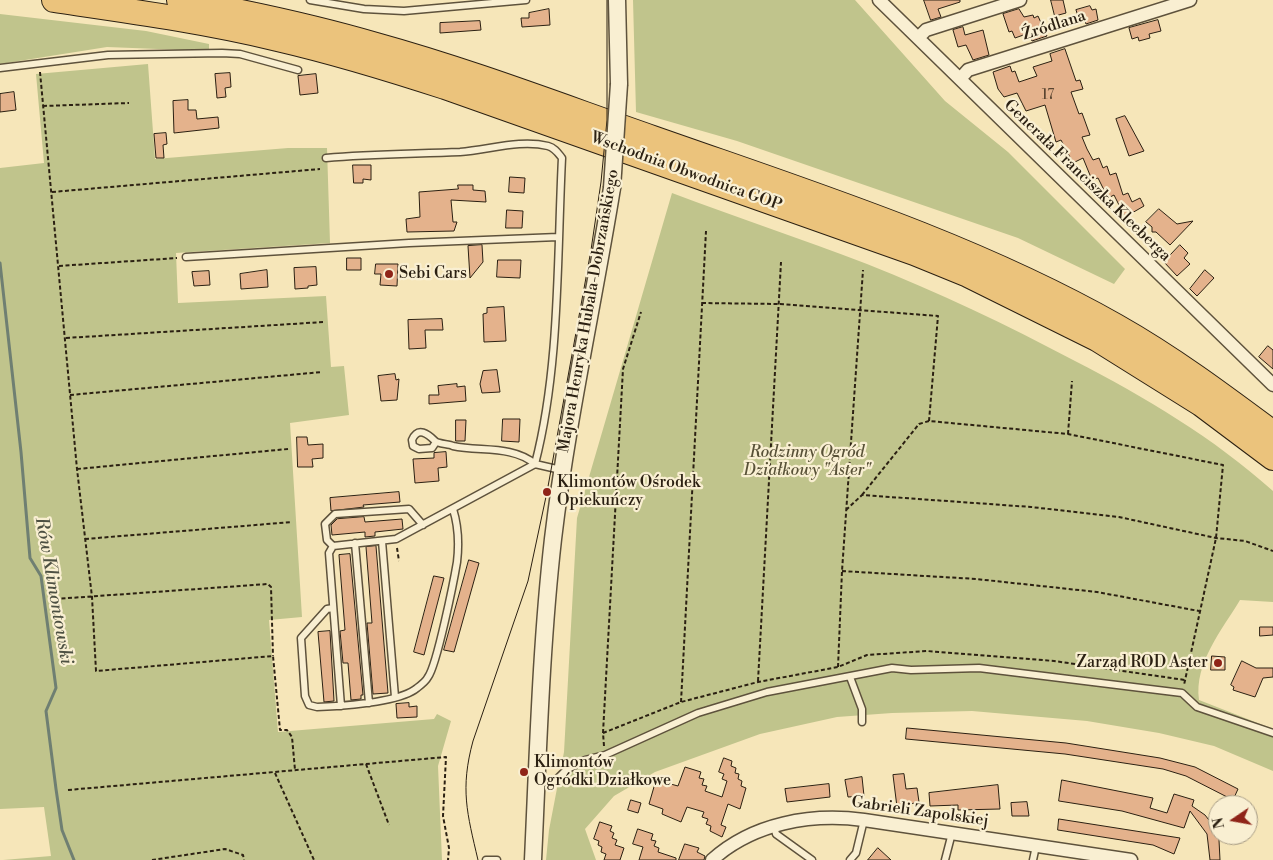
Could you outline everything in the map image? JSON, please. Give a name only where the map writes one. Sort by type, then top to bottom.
[{"type":"highway","name":"Wschodnia Obwodnica GOP","points":[[54,0],[243,32],[374,64],[445,87],[914,253],[1010,294],[1097,339],[1201,404],[1273,458]]},
{"type":"highway","name":"Wschodnia Obwodnica GOP","points":[[179,0],[305,26],[395,51],[667,143],[922,236],[1006,271],[1116,326],[1191,373],[1273,433]]},
{"type":"street","name":"Majora Henryka Hubala-Dobrzańskiego","points":[[533,860],[546,620],[562,471],[612,188],[619,84],[617,0]]},
{"type":"street","name":"Generała Franciszka Kleeberga","points":[[879,0],[1273,385]]},
{"type":"street","points":[[918,38],[926,30],[1020,0]]},
{"type":"street","name":"Źródlana","points":[[960,79],[968,70],[1190,0]]},
{"type":"street","name":"Gabrieli Zapolskiej","points":[[712,860],[754,833],[774,826],[825,816],[864,820],[1131,860]]},
{"type":"lane","points":[[310,0],[364,9],[404,11],[526,0]]},
{"type":"lane","points":[[0,68],[108,55],[222,53],[240,54],[298,70]]},
{"type":"lane","points":[[326,158],[462,152],[509,145],[550,147],[557,151],[562,158],[550,388],[543,432],[535,464],[396,539],[332,546]]},
{"type":"lane","points":[[186,257],[409,243],[558,237]]},
{"type":"lane","points":[[436,442],[506,452],[535,464],[562,471]]},
{"type":"lane","points":[[332,546],[327,540],[325,524],[335,514],[410,509],[423,525]]},
{"type":"lane","points":[[333,608],[327,609],[301,638],[305,696],[308,705],[317,708],[369,703],[395,697],[416,689],[429,676],[457,561],[456,520],[453,509]]},
{"type":"lane","points":[[382,541],[395,697]]},
{"type":"lane","points":[[355,543],[369,703]]},
{"type":"lane","points":[[332,546],[329,553],[341,706]]},
{"type":"lane","points":[[538,782],[554,782],[566,770],[584,760],[605,755],[698,713],[767,692],[892,668],[911,670],[979,668],[1182,694],[1197,707],[1273,733]]},
{"type":"lane","points":[[850,677],[862,709],[862,722]]},
{"type":"lane","points":[[850,860],[856,853],[864,820]]},
{"type":"lane","points":[[774,826],[776,834],[812,860]]},
{"type":"lane","points":[[945,860],[952,833]]},
{"type":"lane","points":[[1033,860],[1036,846]]},
{"type":"lane","points":[[486,860],[497,860]]},
{"type":"path","points":[[39,64],[77,469],[92,597],[96,671],[273,656]]},
{"type":"path","points":[[43,106],[129,104]]},
{"type":"path","points":[[52,192],[320,169]]},
{"type":"path","points":[[680,702],[706,231]]},
{"type":"path","points":[[59,266],[186,257]]},
{"type":"path","points":[[758,682],[781,262]]},
{"type":"path","points":[[840,679],[842,571],[863,270]]},
{"type":"path","points":[[702,303],[780,304],[938,316],[929,421]]},
{"type":"path","points":[[605,755],[603,733],[623,369],[641,312]]},
{"type":"path","points":[[66,338],[324,322]]},
{"type":"path","points":[[70,395],[322,372]]},
{"type":"path","points":[[1068,434],[1072,381]]},
{"type":"path","points":[[846,510],[862,494],[919,424],[929,421],[1068,434],[1223,466],[1216,538],[1182,694]]},
{"type":"path","points":[[77,469],[288,449]]},
{"type":"path","points":[[862,494],[1031,507],[1109,516],[1216,538],[1245,541],[1273,551]]},
{"type":"path","points":[[85,539],[292,522]]},
{"type":"path","points":[[396,539],[399,560]]},
{"type":"path","points":[[842,571],[976,579],[1097,592],[1199,610]]},
{"type":"path","points":[[55,599],[268,584],[271,587],[273,656],[280,730],[286,730],[292,737],[295,770]]},
{"type":"path","points":[[68,790],[446,757],[443,816],[449,848],[448,860]]},
{"type":"path","points":[[366,764],[389,825]]},
{"type":"path","points":[[275,772],[314,860]]},
{"type":"path","points":[[152,860],[225,849],[243,855],[244,860]]},
{"type":"green space","points":[[633,0],[855,0],[945,101],[1008,152],[1125,269],[1114,284],[1018,238],[737,141],[636,112]]},
{"type":"green space","points":[[0,14],[146,31],[209,44],[209,51],[107,47],[0,64]]},
{"type":"green space","points":[[148,64],[155,159],[288,148],[327,148],[330,243],[176,253],[178,303],[326,296],[331,367],[344,366],[349,415],[290,423],[302,617],[269,620],[278,732],[434,719],[437,714],[451,721],[438,766],[442,860],[3,860],[51,856],[44,807],[0,809],[0,168],[44,163],[36,74]]},
{"type":"green space","name":"Rodzinny Ogród Działkowy \"Aster\"","points":[[672,193],[867,264],[946,298],[1024,335],[1153,404],[1227,453],[1273,491],[1273,602],[1240,600],[1205,660],[1199,686],[1199,700],[1273,729],[1273,771],[1214,746],[1159,733],[1087,721],[972,711],[892,713],[837,717],[760,734],[655,772],[614,796],[585,829],[596,860],[546,860],[549,830],[564,752],[577,518]]},
{"type":"building","points":[[924,0],[960,0],[960,2],[938,9],[941,17],[931,20]]},
{"type":"building","points":[[1051,0],[1063,0],[1066,13],[1055,16]]},
{"type":"building","points":[[1090,6],[1092,10],[1096,9],[1098,20],[1086,24],[1085,21],[1080,22],[1076,10]]},
{"type":"building","points":[[549,9],[550,25],[522,27],[521,18],[529,18],[529,13]]},
{"type":"building","points":[[1019,9],[1024,17],[1033,15],[1034,18],[1038,16],[1047,36],[1032,41],[1029,33],[1015,38],[1012,31],[1009,32],[1003,14]]},
{"type":"building","points":[[1158,20],[1161,31],[1149,34],[1150,38],[1139,41],[1138,37],[1132,39],[1129,28]]},
{"type":"building","points":[[480,21],[481,30],[440,33],[440,23]]},
{"type":"building","points":[[963,27],[965,35],[983,30],[989,55],[973,60],[966,45],[958,47],[953,30]]},
{"type":"building","points":[[1065,49],[1076,81],[1080,80],[1083,89],[1071,92],[1079,114],[1082,113],[1090,135],[1082,137],[1087,149],[1093,160],[1099,158],[1103,168],[1107,166],[1110,175],[1116,173],[1123,195],[1128,193],[1132,202],[1140,198],[1144,206],[1125,217],[1114,195],[1108,198],[1098,178],[1092,180],[1083,158],[1073,163],[1061,140],[1056,142],[1045,105],[1026,111],[1017,93],[1004,97],[998,89],[993,72],[1010,66],[1012,72],[1015,71],[1019,82],[1037,76],[1033,67],[1052,61],[1050,54]]},
{"type":"building","points":[[230,73],[231,87],[225,88],[226,97],[217,98],[215,74]]},
{"type":"building","points":[[316,74],[318,93],[300,95],[298,76]]},
{"type":"building","points":[[14,92],[16,110],[0,112],[0,94]]},
{"type":"building","points":[[188,100],[188,110],[196,110],[197,119],[218,117],[219,128],[174,133],[173,101]]},
{"type":"building","points":[[1125,116],[1144,151],[1129,156],[1116,119]]},
{"type":"building","points":[[166,133],[167,144],[163,145],[164,158],[156,158],[154,134]]},
{"type":"building","points":[[353,165],[371,165],[371,180],[363,179],[363,183],[354,183]]},
{"type":"building","points":[[510,177],[525,178],[524,193],[509,192]]},
{"type":"building","points":[[458,185],[473,185],[473,190],[485,191],[486,202],[451,200],[453,222],[457,222],[454,231],[407,232],[406,219],[420,217],[419,192],[458,189]]},
{"type":"building","points":[[1159,209],[1177,224],[1193,221],[1170,245],[1156,232],[1152,232],[1152,227],[1146,222]]},
{"type":"building","points":[[507,210],[523,211],[522,228],[506,228]]},
{"type":"building","points":[[482,245],[483,262],[470,278],[468,246]]},
{"type":"building","points":[[1180,245],[1188,253],[1184,258],[1190,264],[1177,276],[1164,262]]},
{"type":"building","points":[[347,258],[361,258],[361,270],[347,270]]},
{"type":"building","points":[[498,260],[521,260],[520,278],[497,277]]},
{"type":"building","points":[[376,264],[398,264],[397,286],[380,285],[381,274],[375,274]]},
{"type":"building","points":[[316,267],[317,285],[295,289],[294,268]]},
{"type":"building","points":[[267,270],[268,287],[241,289],[240,274]]},
{"type":"building","points":[[1205,270],[1214,278],[1197,296],[1190,289]]},
{"type":"building","points":[[209,271],[210,285],[194,286],[192,272]]},
{"type":"building","points":[[504,307],[506,341],[484,342],[483,314],[487,313],[487,308]]},
{"type":"building","points":[[442,319],[443,330],[425,330],[426,348],[409,349],[408,320]]},
{"type":"building","points":[[1268,346],[1273,350],[1273,369],[1259,357]]},
{"type":"building","points":[[497,370],[500,392],[482,393],[480,384],[483,371]]},
{"type":"building","points":[[395,374],[396,380],[399,379],[397,400],[381,401],[378,376]]},
{"type":"building","points":[[457,384],[457,387],[465,386],[466,401],[429,404],[429,395],[439,395],[438,386]]},
{"type":"building","points":[[503,419],[520,419],[519,442],[502,441]]},
{"type":"building","points":[[456,420],[466,420],[465,441],[456,441]]},
{"type":"building","points":[[297,437],[307,437],[308,445],[323,444],[323,458],[312,459],[313,467],[298,467]]},
{"type":"building","points":[[446,452],[447,467],[438,468],[439,481],[415,483],[413,459],[434,458],[434,453]]},
{"type":"building","points":[[399,492],[400,502],[363,505],[364,507],[331,511],[330,498]]},
{"type":"building","points":[[364,517],[365,522],[402,519],[403,529],[375,532],[375,536],[365,537],[365,532],[332,535],[331,525],[337,519]]},
{"type":"building","points":[[376,546],[388,693],[373,694],[367,623],[372,623],[366,547]]},
{"type":"building","points":[[350,554],[363,695],[361,695],[361,699],[351,700],[348,663],[343,663],[340,631],[345,630],[339,555]]},
{"type":"building","points":[[469,560],[479,563],[454,652],[444,650]]},
{"type":"building","points":[[434,576],[444,578],[424,655],[414,652]]},
{"type":"building","points":[[1260,627],[1273,627],[1273,635],[1260,636]]},
{"type":"building","points":[[330,631],[334,701],[324,702],[318,632]]},
{"type":"building","name":"Zarząd ROD Aster","points":[[1212,656],[1225,657],[1225,670],[1211,670]]},
{"type":"building","points":[[1242,661],[1256,668],[1273,668],[1273,677],[1263,678],[1255,697],[1233,690],[1234,687],[1231,685]]},
{"type":"building","points":[[409,703],[409,707],[417,706],[417,717],[397,718],[396,704]]},
{"type":"building","points":[[907,728],[1066,743],[1160,758],[1195,767],[1238,789],[1235,795],[1223,795],[1186,776],[1163,769],[1065,754],[906,739]]},
{"type":"building","points":[[724,758],[732,761],[731,766],[736,768],[735,773],[739,774],[738,779],[742,781],[741,786],[746,788],[740,809],[728,804],[721,825],[726,827],[722,837],[710,831],[711,826],[706,824],[708,819],[702,817],[704,812],[687,807],[681,822],[662,814],[663,809],[649,804],[656,780],[678,786],[685,767],[701,772],[699,778],[704,779],[702,785],[707,786],[705,791],[722,797],[727,781],[722,779],[724,774],[719,772]]},
{"type":"building","points":[[904,774],[906,789],[917,788],[919,802],[897,807],[893,775]]},
{"type":"building","points":[[862,777],[864,796],[848,797],[845,780]]},
{"type":"building","points":[[1062,780],[1153,798],[1150,808],[1167,813],[1174,794],[1194,800],[1192,806],[1208,819],[1208,843],[1207,834],[1190,811],[1184,828],[1122,811],[1059,801]]},
{"type":"building","points":[[829,784],[830,797],[787,802],[785,789]]},
{"type":"building","points":[[998,785],[1000,809],[958,810],[958,805],[930,806],[929,793]]},
{"type":"building","points":[[631,800],[641,803],[638,813],[628,810]]},
{"type":"building","points":[[1027,802],[1029,816],[1012,816],[1011,803]]},
{"type":"building","points":[[1059,819],[1180,838],[1174,854],[1153,845],[1058,830]]},
{"type":"building","points":[[600,822],[612,826],[610,831],[614,833],[612,838],[617,840],[615,845],[624,848],[620,860],[604,860],[606,854],[601,852],[602,847],[598,845],[599,841],[594,839]]},
{"type":"building","points":[[638,829],[653,834],[651,840],[656,841],[654,846],[659,848],[658,852],[676,858],[676,860],[639,860],[643,847],[633,844]]},
{"type":"building","points":[[685,844],[699,848],[697,852],[705,856],[704,860],[679,860]]},
{"type":"building","points":[[1208,845],[1219,845],[1220,860],[1210,860]]},
{"type":"building","points":[[878,848],[891,860],[868,860]]},
{"type":"waterway","name":"Rów Klimontowski","points":[[0,263],[21,452],[30,558],[41,576],[56,688],[46,711],[62,830],[74,860]]},
{"type":"tram line","points":[[478,860],[468,814],[466,787],[469,758],[473,741],[528,581],[547,492],[591,250],[601,182],[607,120],[607,0]]},
{"type":"place","name":"Sebi Cars","points":[[389,274]]},
{"type":"place","name":"Klimontów Ośrodek Opiekuńczy","points":[[547,492]]},
{"type":"place","name":"Zarząd ROD Aster","points":[[1218,663]]},
{"type":"place","name":"Klimontów Ogródki Działkowe","points":[[524,772]]}]
